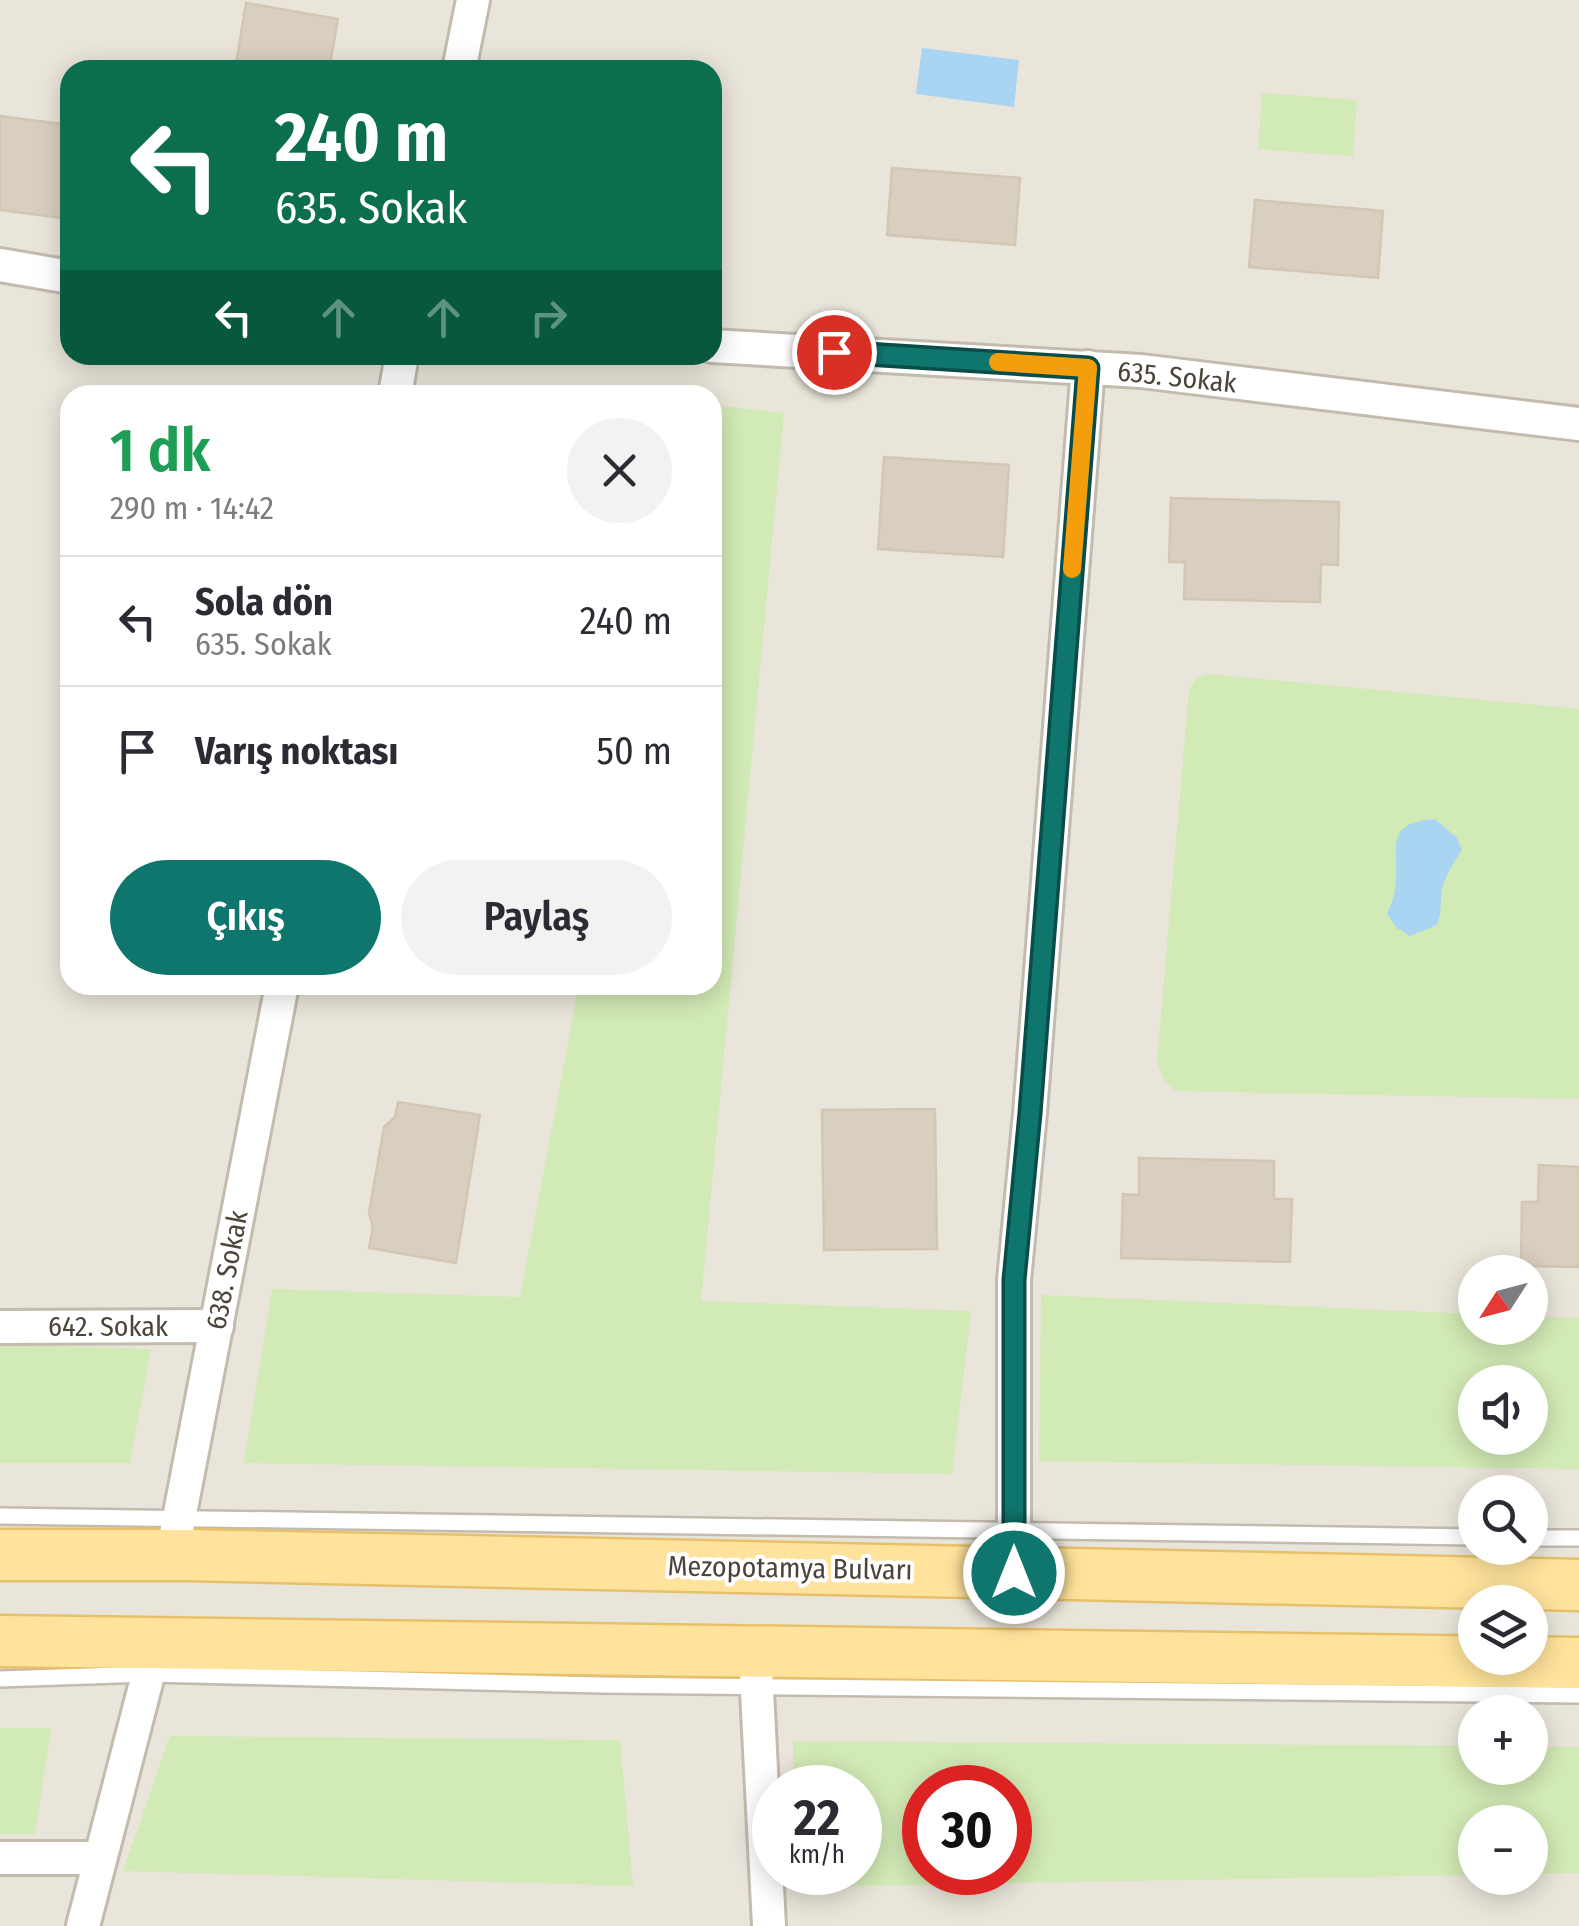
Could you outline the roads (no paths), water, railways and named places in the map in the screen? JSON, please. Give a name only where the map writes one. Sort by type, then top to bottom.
[{"type":"main road","name":"Mezopotamya Bulvarı","points":[[0,1555],[176,1538],[1014,1552],[1579,1585]]},
{"type":"main road","points":[[0,1642],[152,1659],[755,1669],[1579,1663]]},
{"type":"street","points":[[461,60],[472,0]]},
{"type":"street","points":[[0,266],[60,275]]},
{"type":"street","name":"635. Sokak","points":[[722,347],[1141,371],[1579,424]]},
{"type":"street","points":[[1014,1552],[1014,1280],[1088,368]]},
{"type":"street","name":"638. Sokak","points":[[176,1538],[280,995]]},
{"type":"street","name":"642. Sokak","points":[[0,1327],[216,1326]]},
{"type":"street","points":[[83,1926],[152,1659]]},
{"type":"street","points":[[755,1669],[769,1926]]},
{"type":"street","points":[[0,1858],[100,1858]]},
{"type":"lane","points":[[0,1516],[176,1538]]},
{"type":"lane","points":[[1014,1552],[1458,1538]]},
{"type":"lane","points":[[1548,1538],[1579,1538]]},
{"type":"lane","points":[[0,1678],[152,1659]]},
{"type":"lane","points":[[755,1669],[1579,1696]]},
{"type":"water","points":[[922,48],[1019,60],[1014,107],[916,94]]},
{"type":"water","points":[[1435,819],[1456,837],[1462,849],[1443,884],[1437,925],[1410,936],[1397,928],[1387,914],[1395,890],[1397,842],[1406,826]]}]
